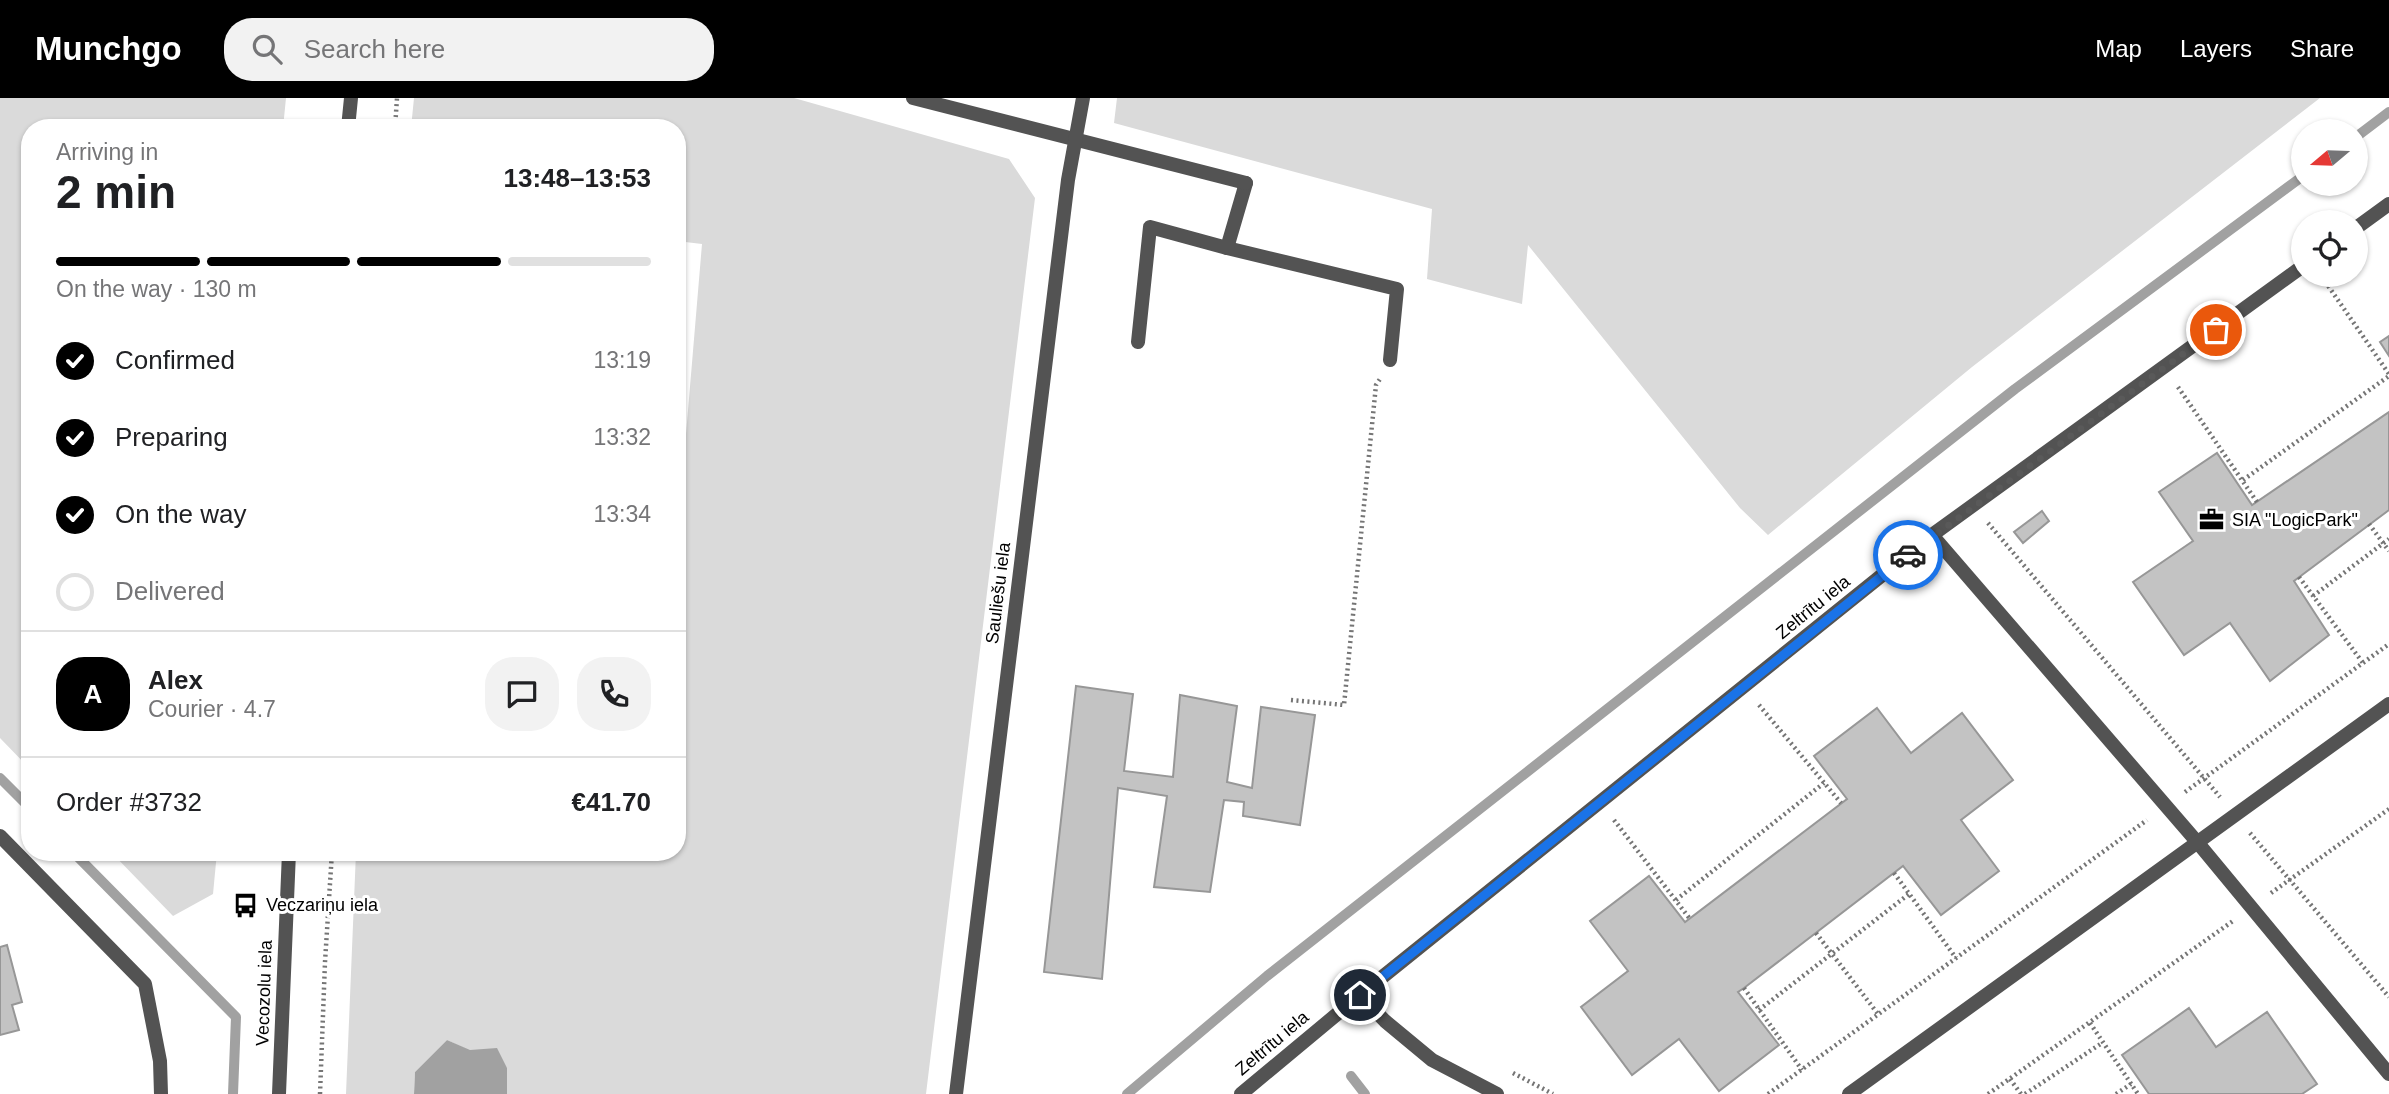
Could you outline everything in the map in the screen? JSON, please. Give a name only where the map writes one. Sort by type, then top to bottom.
[{"type":"street","points":[[349,119],[351,98]]},
{"type":"street","points":[[913,98],[1246,183],[1227,248]]},
{"type":"street","name":"Sauliešu iela","points":[[956,1094],[1065,208],[1083,98]]},
{"type":"street","points":[[2368,219],[2389,204]]},
{"type":"street","points":[[1138,342],[1150,227],[1397,289],[1390,360]]},
{"type":"street","name":"Zeltrītu iela","points":[[1241,1094],[1360,995],[1933,535],[2291,275]]},
{"type":"street","points":[[1933,535],[2199,843],[2389,1073]]},
{"type":"street","points":[[1849,1094],[2389,704]]},
{"type":"street","points":[[0,836],[21,857]]},
{"type":"street","points":[[24,861],[145,984],[160,1061],[161,1094]]},
{"type":"street","name":"Vecozolu iela","points":[[279,1094],[289,861]]},
{"type":"street","points":[[1360,995],[1385,1021],[1432,1060],[1497,1094]]},
{"type":"path","points":[[395,119],[397,98]]},
{"type":"path","points":[[2243,480],[2389,375],[2329,287]]},
{"type":"path","points":[[1291,700],[1344,705],[1376,385],[1390,360]]},
{"type":"path","points":[[2175,383],[2258,502]]},
{"type":"path","points":[[1986,520],[2204,777],[2288,881],[2389,997]]},
{"type":"path","points":[[2369,524],[2389,551]]},
{"type":"path","points":[[2313,596],[2389,539]]},
{"type":"path","points":[[2299,577],[2363,663]]},
{"type":"path","points":[[1768,1094],[2389,644]]},
{"type":"path","points":[[1756,701],[1841,803]]},
{"type":"path","points":[[1676,900],[1824,783]]},
{"type":"path","points":[[1988,1094],[2389,809]]},
{"type":"path","points":[[1614,819],[1690,919]]},
{"type":"path","points":[[320,1094],[324,962],[331,861]]},
{"type":"path","points":[[1894,873],[1955,958]]},
{"type":"path","points":[[1759,1010],[1909,894]]},
{"type":"path","points":[[1815,933],[1878,1014]]},
{"type":"path","points":[[1744,988],[1802,1070]]},
{"type":"path","points":[[2091,1023],[2138,1094]]},
{"type":"path","points":[[2010,1079],[2023,1094],[2102,1043]]},
{"type":"path","points":[[2116,1094],[2131,1084]]},
{"type":"shaded area","points":[[0,98],[286,98],[284,119],[21,119],[21,760],[0,738]]},
{"type":"shaded area","points":[[414,98],[794,98],[1009,159],[1035,198],[926,1094],[507,1094],[507,1068],[447,1040],[415,1072],[414,1094],[346,1094],[356,861],[686,861],[686,434],[702,244],[686,242],[686,119],[412,119]]},
{"type":"shaded area","points":[[1117,98],[2320,98],[1972,367],[1768,535],[1740,508],[1528,245],[1522,304],[1427,279],[1432,209],[1114,123]]},
{"type":"shaded area","points":[[120,861],[216,861],[213,894],[173,916]]},
{"type":"shaded area","points":[[447,1040],[470,1050],[497,1048],[507,1068],[507,1094],[414,1094],[415,1072]]},
{"type":"building","points":[[2389,336],[2389,356],[2380,342]]},
{"type":"building","points":[[2389,412],[2389,510],[2294,581],[2329,635],[2270,681],[2230,623],[2184,655],[2133,582],[2193,541],[2159,492],[2217,453],[2252,505]]},
{"type":"building","points":[[2042,511],[2049,521],[2023,543],[2014,532]]},
{"type":"building","points":[[1076,686],[1133,694],[1124,771],[1173,777],[1180,695],[1237,706],[1227,782],[1252,788],[1261,707],[1315,715],[1300,825],[1243,816],[1244,802],[1224,800],[1210,892],[1154,887],[1167,796],[1118,788],[1102,979],[1044,972]]},
{"type":"building","points":[[1877,708],[1911,753],[1962,713],[2013,780],[1961,820],[1999,871],[1941,915],[1903,866],[1738,992],[1779,1045],[1719,1091],[1679,1039],[1632,1075],[1581,1007],[1628,971],[1590,921],[1649,876],[1685,922],[1847,799],[1814,756]]},
{"type":"building","points":[[7,945],[22,1002],[12,1005],[19,1030],[0,1035],[0,947]]},
{"type":"building","points":[[2189,1008],[2216,1047],[2267,1012],[2317,1084],[2302,1094],[2149,1094],[2122,1055]]},
{"type":"waterway","points":[[2368,128],[2389,112]]},
{"type":"waterway","points":[[1127,1094],[1267,976],[2015,389],[2291,185]]},
{"type":"waterway","points":[[0,778],[21,799]]},
{"type":"waterway","points":[[82,861],[236,1017],[233,1094]]},
{"type":"waterway","points":[[1351,1076],[1365,1094]]},
{"type":"way so far","points":[[1908,555],[2216,330]]},
{"type":"place","name":"SIA \"LogicPark\"","points":[[2212,520]]},
{"type":"place","name":"Veczariņu iela","points":[[246,905]]},
{"type":"route","points":[[1360,995],[1908,555]]}]
